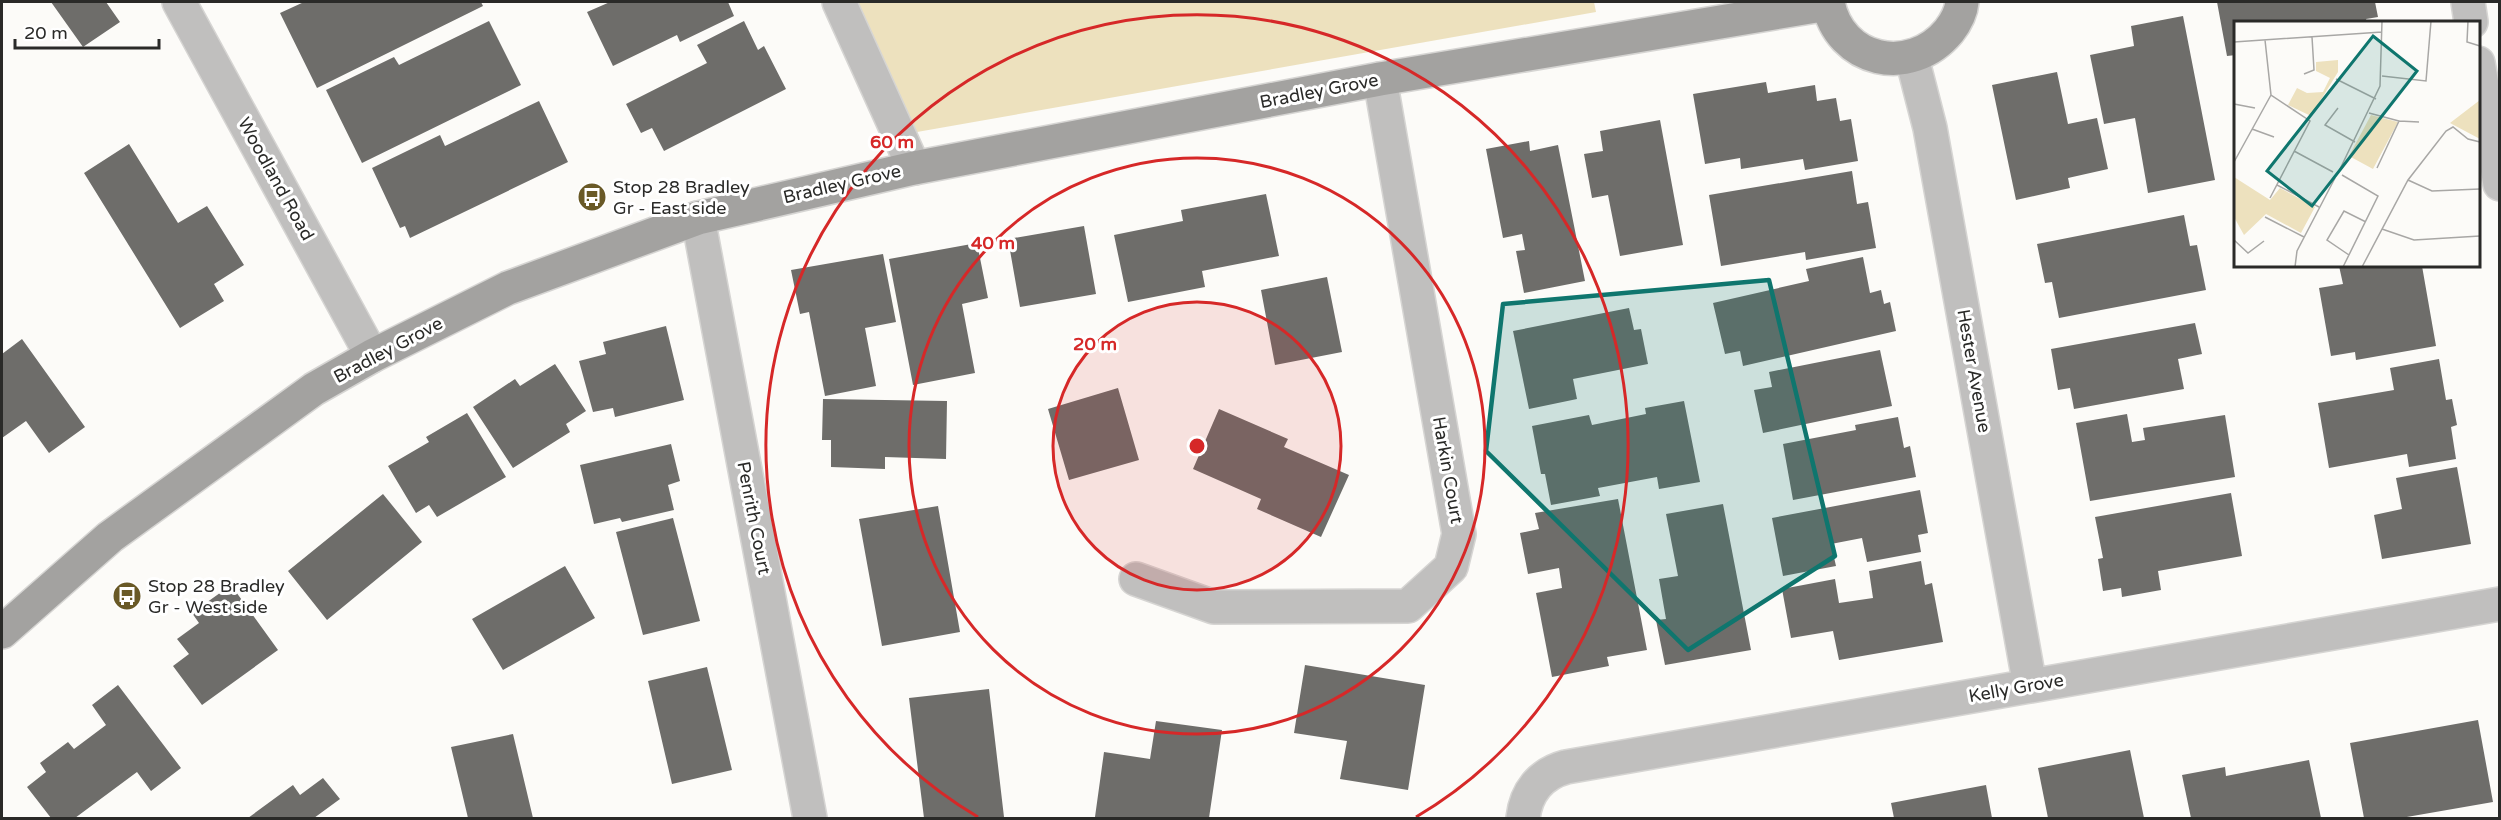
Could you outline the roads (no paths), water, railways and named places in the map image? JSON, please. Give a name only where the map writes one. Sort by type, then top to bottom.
[{"type":"street","name":"Woodland Road","points":[[179,2],[372,356]]},
{"type":"street","points":[[839,2],[914,168]]},
{"type":"street","points":[[1828,3],[1841,33],[1863,51],[1885,59],[1912,57],[1938,44],[1956,23],[1962,2]]},
{"type":"street","points":[[2468,2],[2471,21]]},
{"type":"street","name":"Bradley Grove","points":[[2,632],[110,537],[314,389],[372,356],[508,288],[698,218],[914,168],[1380,79],[1828,3]]},
{"type":"street","name":"Hester Avenue","points":[[1912,57],[1930,128],[2030,686]]},
{"type":"street","points":[[2480,75],[2499,184]]},
{"type":"street","name":"Harkin Court","points":[[1136,579],[1214,607],[1408,606],[1451,567],[1459,534],[1380,79]]},
{"type":"street","name":"Penrith Court","points":[[698,218],[810,819]]},
{"type":"street","name":"Kelly Grove","points":[[1523,819],[1524,805],[1536,783],[1551,771],[1566,767],[2499,604]]},
{"type":"place","name":"Stop 28 Bradley Gr - East side","points":[[592,197]]},
{"type":"place","name":"Stop 28 Bradley Gr - West side","points":[[127,596]]}]
